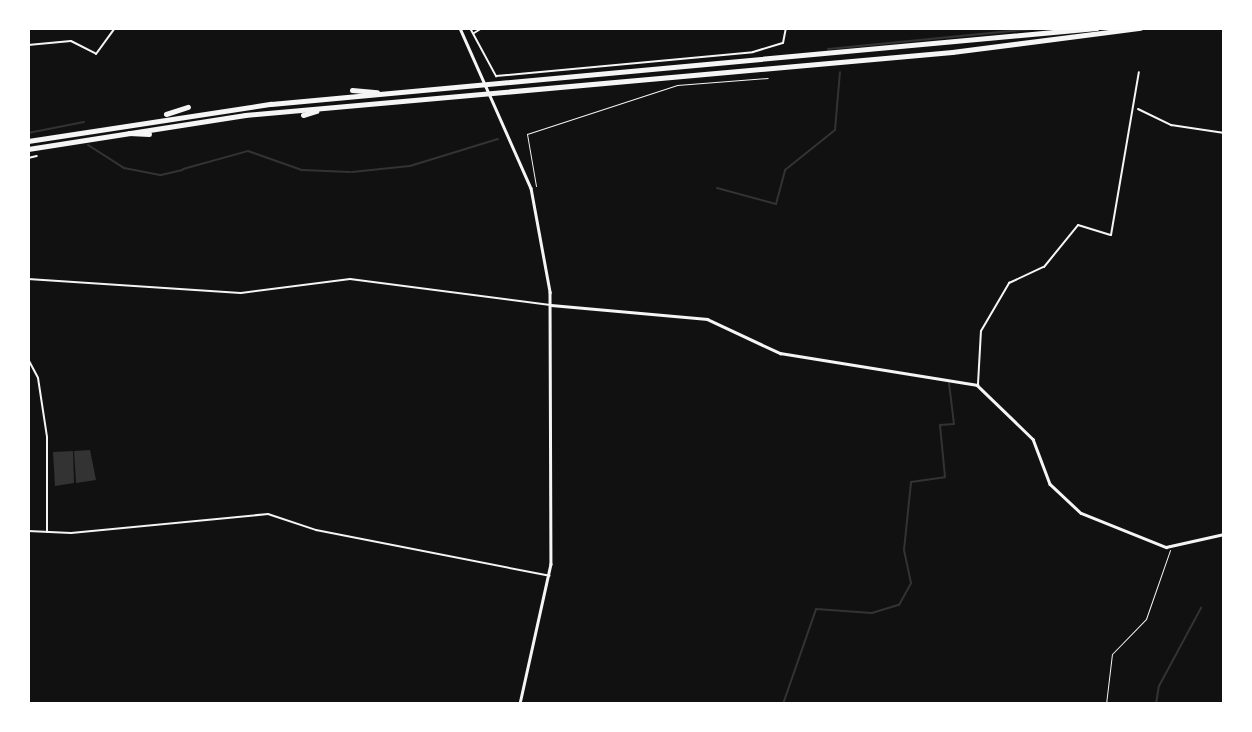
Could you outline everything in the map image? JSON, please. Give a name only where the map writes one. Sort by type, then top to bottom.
[{"type":"highway","points":[[28,141],[149,120],[390,93],[1097,28]]},
{"type":"highway","points":[[28,149],[108,133],[342,105],[952,52],[1140,28]]},
{"type":"highway","points":[[352,90],[390,93]]},
{"type":"highway","points":[[303,115],[342,105]]},
{"type":"highway","points":[[149,120],[188,107]]},
{"type":"highway","points":[[108,133],[149,134]]},
{"type":"street","points":[[28,45],[71,41],[96,54],[115,28]]},
{"type":"street","points":[[460,28],[501,114],[531,188],[551,305],[550,576],[520,704]]},
{"type":"street","points":[[470,28],[496,76],[752,52],[783,43],[786,28]]},
{"type":"street","points":[[473,33],[482,28]]},
{"type":"street","points":[[977,385],[981,331],[1009,283],[1044,267],[1078,225],[1111,236],[1136,109],[1139,72]]},
{"type":"street","points":[[1136,109],[1171,125],[1224,133]]},
{"type":"street","points":[[28,158],[37,156]]},
{"type":"street","points":[[28,279],[241,293],[350,279],[551,305],[694,316],[780,353],[977,385],[1033,439],[1050,484],[1072,507],[1102,525],[1171,547],[1224,534]]},
{"type":"street","points":[[28,359],[38,378],[47,432],[47,532]]},
{"type":"street","points":[[28,531],[47,532],[268,514],[316,530],[550,576]]},
{"type":"path","points":[[531,188],[538,182],[527,134],[677,85],[768,78]]},
{"type":"path","points":[[1106,704],[1112,654],[1146,619],[1171,547]]},
{"type":"shaded area","points":[[90,450],[96,480],[76,483],[74,451]]},
{"type":"shaded area","points":[[73,451],[74,483],[55,486],[53,452]]},
{"type":"waterway","points":[[828,49],[1041,28]]},
{"type":"waterway","points":[[717,188],[776,204],[785,170],[835,130],[840,72]]},
{"type":"waterway","points":[[28,133],[84,122]]},
{"type":"waterway","points":[[352,172],[410,166],[498,139]]},
{"type":"waterway","points":[[88,145],[124,168],[161,175],[182,170]]},
{"type":"waterway","points":[[183,169],[248,151],[302,170],[350,172]]},
{"type":"waterway","points":[[783,704],[816,609],[872,613],[899,605],[911,583],[904,550],[911,482],[945,477],[940,425],[954,424],[949,383]]},
{"type":"waterway","points":[[1156,704],[1159,686],[1201,608]]}]
